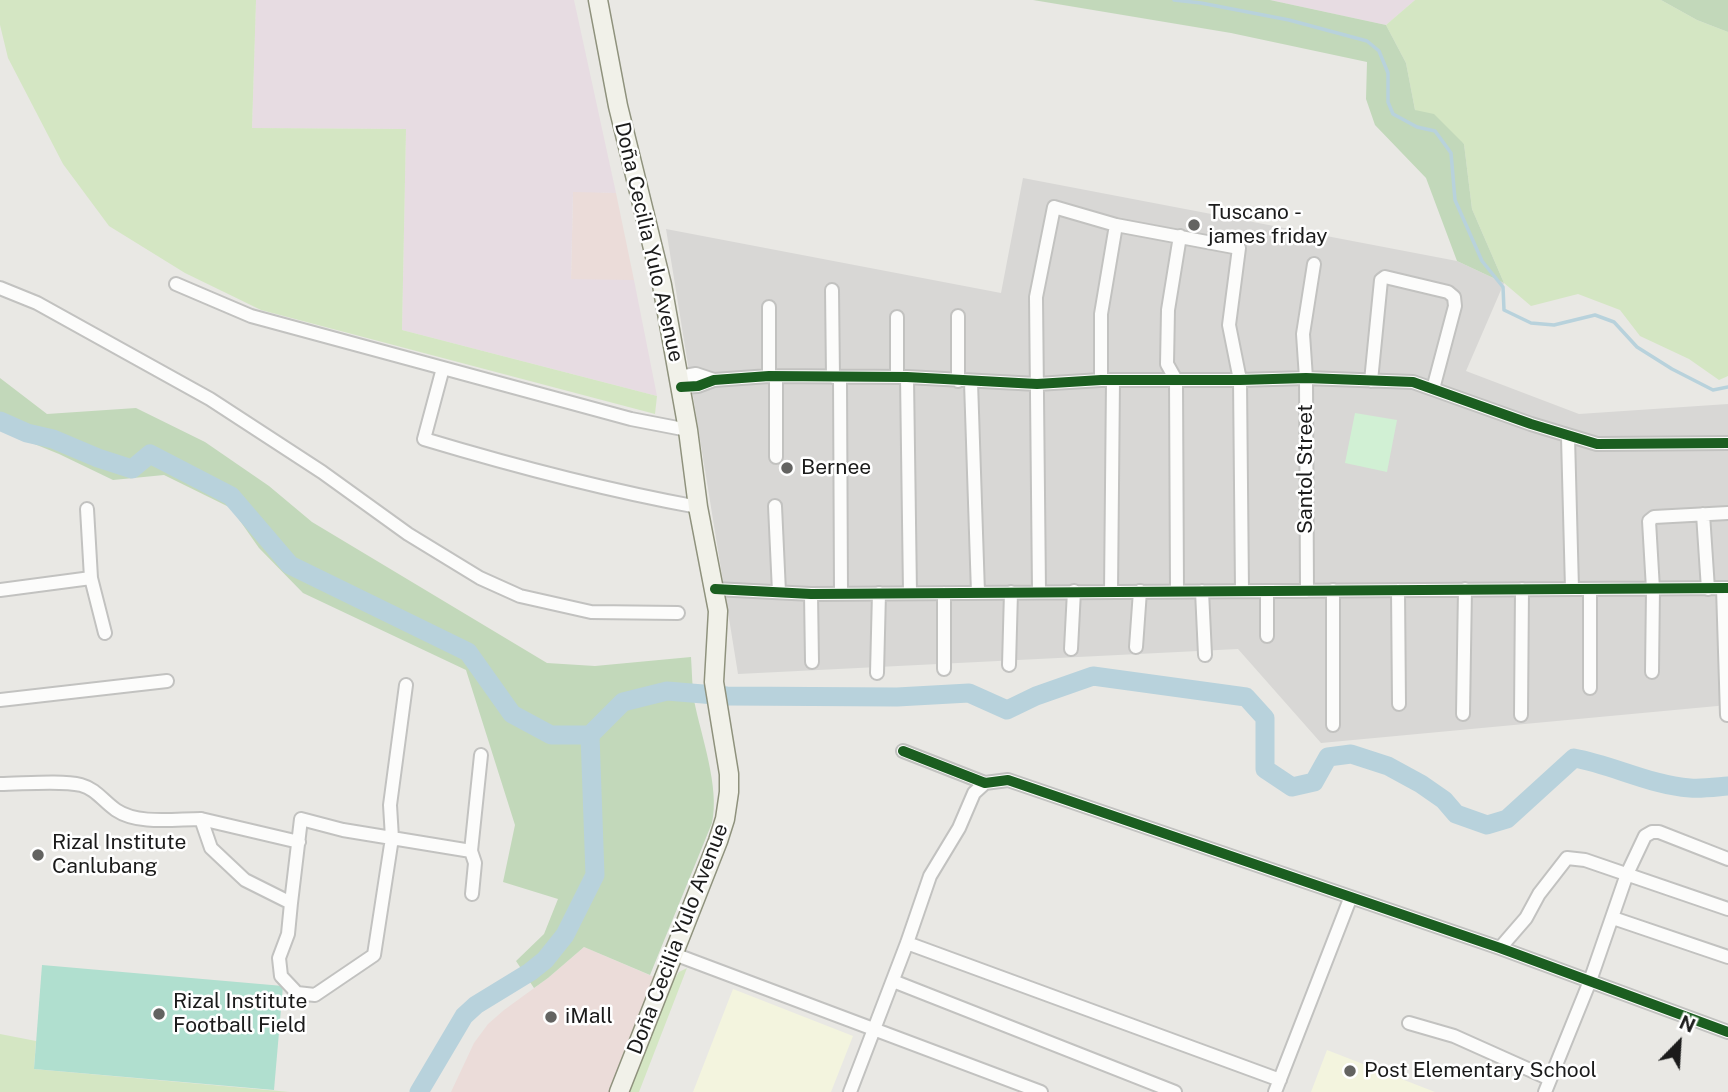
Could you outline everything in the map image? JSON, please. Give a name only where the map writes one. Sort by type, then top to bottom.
[{"type":"main road","name":"Doña Cecilia Yulo Avenue","points":[[598,0],[618,106],[662,285],[680,382],[698,507],[718,611],[714,682],[729,774],[725,819],[619,1092]]},
{"type":"street","points":[[1039,591],[1036,297],[1054,207],[1116,225],[1239,248],[1229,325],[1240,380],[1242,591]]},
{"type":"street","points":[[1111,592],[1107,380],[1101,314],[1116,225]]},
{"type":"street","points":[[1177,591],[1176,380],[1167,364],[1168,310],[1180,236]]},
{"type":"street","name":"Santol Street","points":[[1307,591],[1306,378],[1303,334],[1314,264]]},
{"type":"street","points":[[1371,382],[1381,280],[1385,277],[1448,292],[1454,297],[1455,306],[1433,389]]},
{"type":"street","points":[[176,284],[251,316],[631,419],[688,430]]},
{"type":"street","points":[[0,288],[37,303],[210,399],[322,472],[408,534],[480,578],[520,596],[591,612],[678,613]]},
{"type":"street","points":[[832,290],[841,593]]},
{"type":"street","points":[[769,307],[776,457]]},
{"type":"street","points":[[958,316],[965,381],[978,593]]},
{"type":"street","points":[[897,317],[902,377],[910,593]]},
{"type":"street","points":[[443,368],[424,439],[519,467],[629,494],[698,507]]},
{"type":"street","points":[[680,382],[695,374],[714,380],[902,377],[1037,384],[1107,380],[1306,378],[1413,382],[1569,437],[1597,444],[1728,443]]},
{"type":"street","points":[[1569,437],[1572,589]]},
{"type":"street","points":[[775,506],[779,592]]},
{"type":"street","points":[[87,509],[91,578],[105,633]]},
{"type":"street","points":[[1652,672],[1653,589],[1649,520],[1654,517],[1728,513]]},
{"type":"street","points":[[1703,514],[1708,589]]},
{"type":"street","points":[[0,590],[91,578]]},
{"type":"street","points":[[715,589],[811,594],[1726,588],[1727,715]]},
{"type":"street","points":[[1463,714],[1465,589]]},
{"type":"street","points":[[1521,715],[1522,589]]},
{"type":"street","points":[[1590,589],[1590,688]]},
{"type":"street","points":[[1333,590],[1333,725]]},
{"type":"street","points":[[1398,590],[1399,704]]},
{"type":"street","points":[[1071,649],[1074,591]]},
{"type":"street","points":[[1202,591],[1205,655]]},
{"type":"street","points":[[1267,591],[1267,636]]},
{"type":"street","points":[[1009,665],[1011,592]]},
{"type":"street","points":[[1136,647],[1140,592]]},
{"type":"street","points":[[877,673],[879,593]]},
{"type":"street","points":[[944,593],[944,669]]},
{"type":"street","points":[[811,594],[812,662]]},
{"type":"street","points":[[0,700],[167,681]]},
{"type":"street","points":[[406,685],[390,805],[392,838],[374,955],[315,995],[297,993],[281,976],[279,958],[288,934],[301,819],[343,830],[392,838],[471,851]]},
{"type":"street","points":[[903,751],[985,783],[1008,780],[1500,948],[1728,1032]]},
{"type":"street","points":[[472,894],[475,863],[471,851],[481,755]]},
{"type":"street","points":[[0,783],[79,785],[94,790],[117,811],[128,816],[201,819],[299,842]]},
{"type":"street","points":[[850,1092],[930,876],[959,828],[974,793],[985,783]]},
{"type":"street","points":[[201,819],[211,848],[245,880],[291,903]]},
{"type":"street","points":[[1545,1092],[1590,981],[1627,874],[1645,836],[1659,832],[1728,859]]},
{"type":"street","points":[[1500,948],[1526,918],[1539,894],[1567,858],[1586,860],[1728,909]]},
{"type":"street","points":[[907,943],[1278,1086],[1350,898]]},
{"type":"street","points":[[1613,918],[1728,957]]},
{"type":"street","points":[[674,954],[1041,1092]]},
{"type":"street","points":[[893,981],[1175,1092]]},
{"type":"street","points":[[1409,1023],[1454,1036],[1550,1079]]},
{"type":"shaded area","points":[[256,0],[574,0],[616,193],[573,192],[571,279],[634,280],[657,396],[402,330],[406,129],[252,128]]},
{"type":"shaded area","points":[[1033,0],[1270,0],[1386,25],[1406,63],[1415,110],[1434,114],[1464,144],[1472,209],[1504,283],[1457,261],[1426,178],[1375,125],[1366,99],[1367,62],[1231,33]]},
{"type":"shaded area","points":[[1270,0],[1415,0],[1386,25]]},
{"type":"shaded area","points":[[1661,0],[1728,0],[1728,32],[1697,20]]},
{"type":"shaded area","points":[[1023,178],[1457,261],[1504,283],[1466,371],[1579,414],[1728,404],[1728,705],[1321,743],[1238,649],[738,674],[666,229],[1001,293]]},
{"type":"shaded area","points":[[573,191],[616,193],[634,280],[571,280]]},
{"type":"shaded area","points":[[0,378],[47,414],[136,408],[205,442],[269,486],[312,522],[547,663],[595,666],[691,657],[694,700],[712,778],[714,809],[712,823],[650,975],[584,947],[534,988],[516,961],[544,934],[558,899],[503,882],[515,825],[466,670],[303,593],[259,548],[231,508],[164,475],[113,480],[0,430]]},
{"type":"shaded area","points":[[1355,413],[1397,420],[1387,472],[1345,463]]},
{"type":"shaded area","name":"iMall","points":[[584,947],[654,977],[611,1092],[451,1092],[474,1043],[488,1024]]},
{"type":"shaded area","name":"Rizal Institute Football Field","points":[[42,965],[283,986],[274,1090],[34,1069]]},
{"type":"shaded area","points":[[733,989],[853,1036],[831,1092],[693,1092]]},
{"type":"shaded area","name":"Post Elementary School","points":[[1327,1050],[1435,1092],[1311,1092]]},
{"type":"green space","points":[[0,0],[256,0],[252,128],[406,129],[402,330],[657,396],[655,414],[261,310],[185,273],[109,226],[63,164],[8,58],[0,25]]},
{"type":"green space","points":[[1415,0],[1661,0],[1697,20],[1728,32],[1728,376],[1719,380],[1689,359],[1640,336],[1620,310],[1578,294],[1531,306],[1504,283],[1472,209],[1464,144],[1415,110],[1406,63],[1386,25]]},
{"type":"green space","points":[[687,968],[639,1092],[628,1092],[672,983],[679,972]]},
{"type":"green space","points":[[0,1034],[36,1041],[34,1069],[290,1092],[0,1092]]},
{"type":"waterway","points":[[1174,0],[1289,20],[1367,41],[1379,51],[1388,73],[1388,102],[1393,114],[1417,127],[1435,131],[1451,153],[1455,200],[1482,261],[1503,287],[1504,310],[1531,323],[1554,325],[1595,315],[1614,322],[1637,347],[1672,369],[1713,390],[1728,387]]},
{"type":"waterway","points":[[0,421],[132,469],[150,454],[231,496],[290,565],[468,652],[512,714],[551,735],[590,735]]},
{"type":"waterway","points":[[419,1092],[464,1016],[476,1005],[545,960],[565,935],[595,875],[590,735],[623,702],[667,691],[727,696],[897,697],[969,693],[1007,710],[1036,696],[1093,676],[1246,697],[1265,718],[1265,769],[1292,787],[1314,782],[1328,757],[1351,754],[1388,766],[1444,800],[1456,814],[1487,825],[1507,819],[1574,758],[1675,786],[1728,786]]},
{"type":"cycle path","points":[[681,387],[698,386],[714,380],[769,376],[907,377],[1037,384],[1101,380],[1306,378],[1413,382],[1531,424],[1597,444],[1728,443]]},
{"type":"cycle path","points":[[715,589],[811,594],[1728,588]]},
{"type":"cycle path","points":[[903,751],[985,783],[1008,780],[1500,948],[1728,1032]]},
{"type":"place","name":"Tuscano - james friday","points":[[1194,225]]},
{"type":"place","name":"Bernee","points":[[787,468]]},
{"type":"place","name":"Rizal Institute Canlubang","points":[[38,855]]},
{"type":"place","name":"Rizal Institute Football Field","points":[[159,1014]]},
{"type":"place","name":"iMall","points":[[551,1017]]},
{"type":"place","name":"Post Elementary School","points":[[1350,1071]]}]
